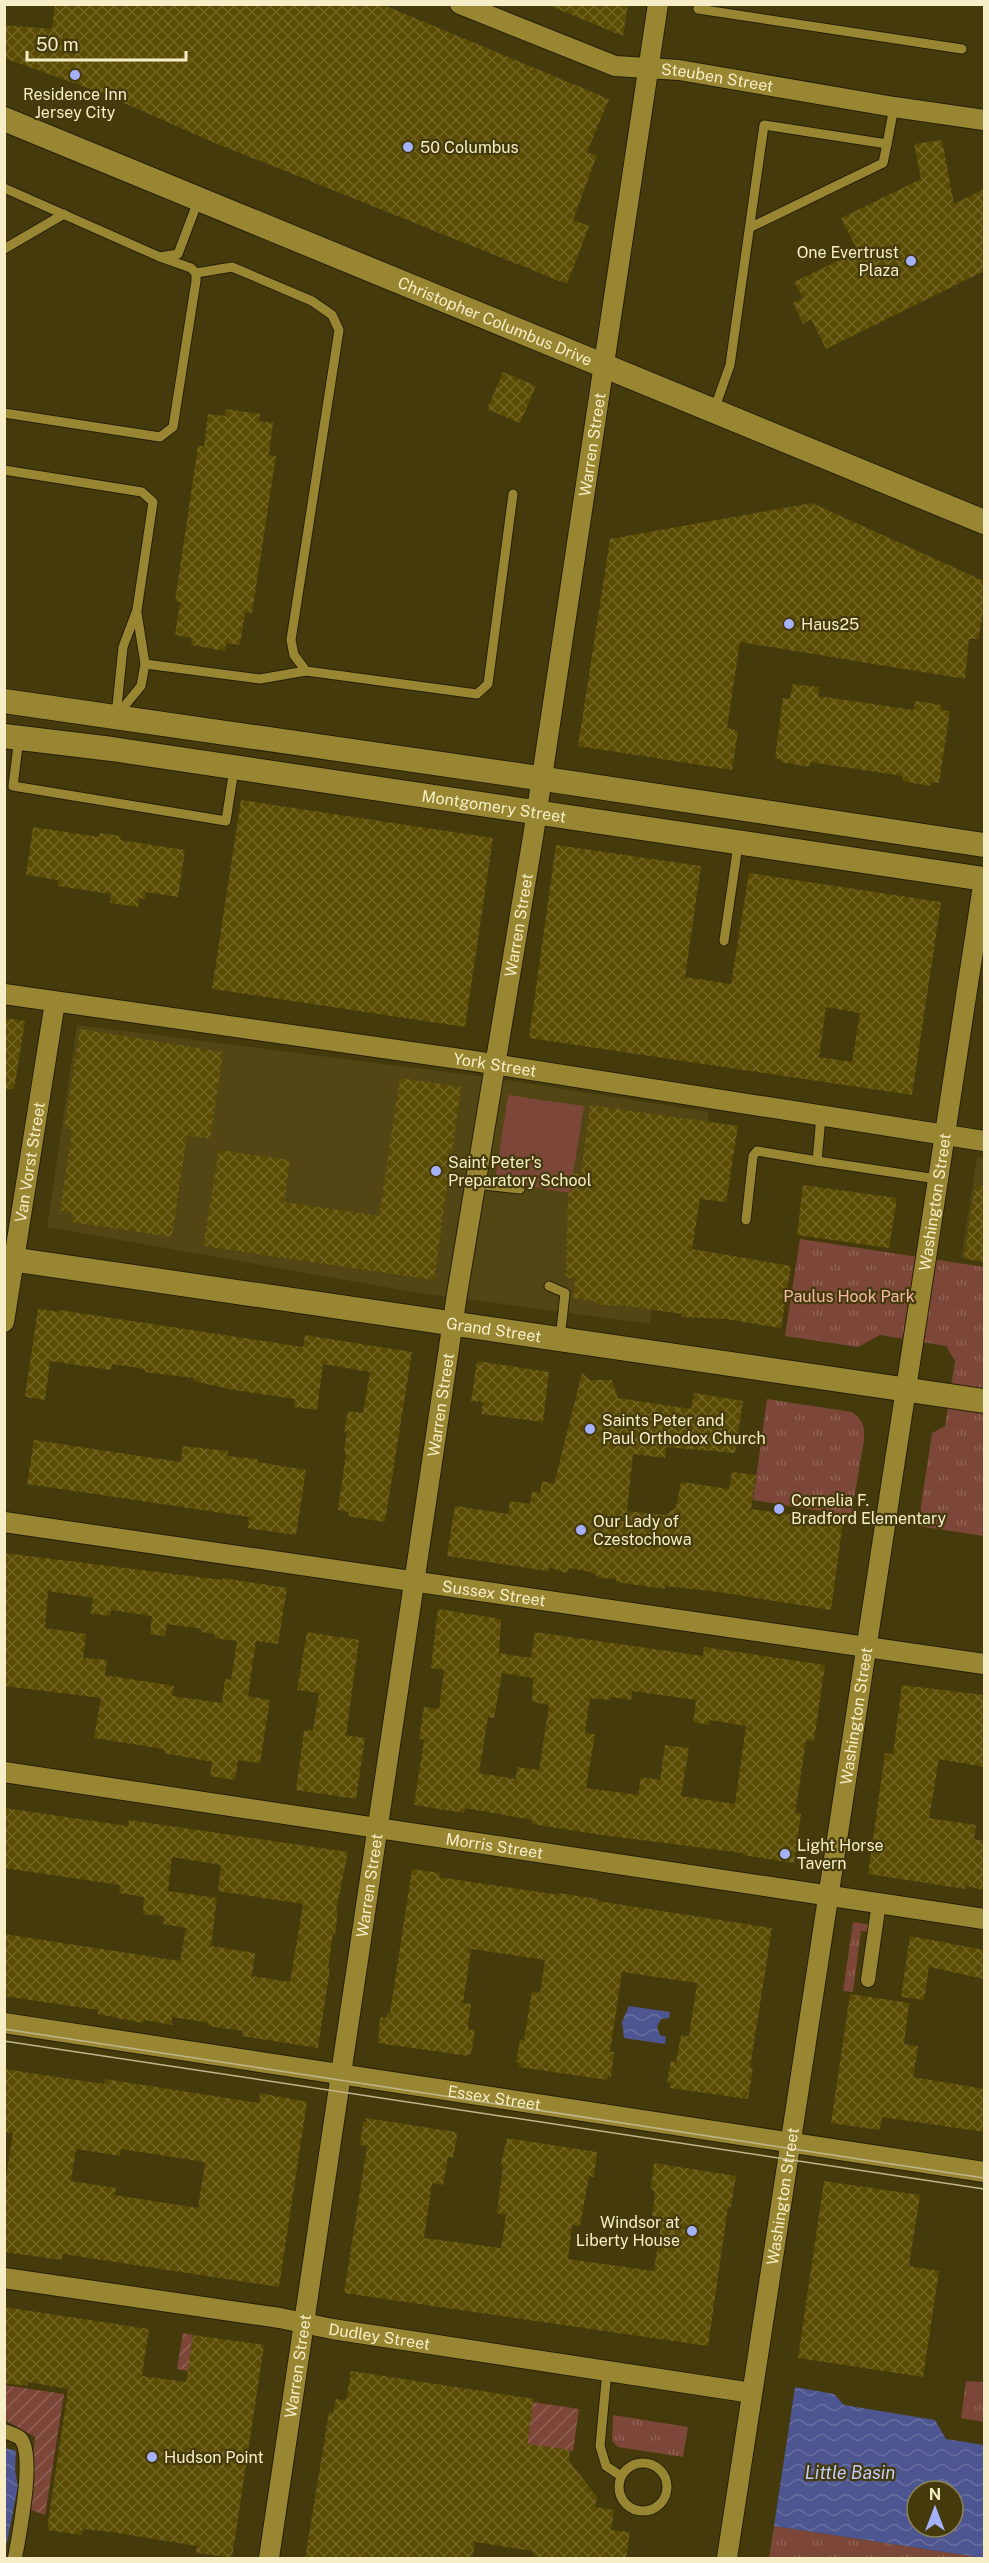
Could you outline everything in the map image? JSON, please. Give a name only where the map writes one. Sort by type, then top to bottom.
[{"type":"street","name":"Steuben Street","points":[[460,4],[615,66],[679,69],[894,107],[984,120]]},
{"type":"street","name":"Warren Street","points":[[269,2559],[453,1324],[537,812],[658,4]]},
{"type":"street","name":"Christopher Columbus Drive","points":[[4,120],[604,364],[984,522]]},
{"type":"street","name":"Montgomery Street","points":[[4,702],[117,716],[542,778],[984,845]]},
{"type":"street","points":[[112,749],[117,716]]},
{"type":"street","name":"Montgomery Street","points":[[12,737],[112,749],[984,878]]},
{"type":"street","name":"Washington Street","points":[[727,2559],[984,878]]},
{"type":"street","name":"York Street","points":[[4,994],[494,1064],[984,1141]]},
{"type":"street","name":"Van Vorst Street","points":[[4,1322],[9,1259],[55,1002]]},
{"type":"street","name":"Grand Street","points":[[9,1259],[984,1401]]},
{"type":"street","name":"Sussex Street","points":[[4,1522],[984,1664]]},
{"type":"street","name":"Morris Street","points":[[4,1772],[984,1919]]},
{"type":"street","points":[[868,1980],[879,1902]]},
{"type":"street","name":"Essex Street","points":[[4,2023],[984,2172]]},
{"type":"street","name":"Dudley Street","points":[[4,2278],[753,2393]]},
{"type":"street","points":[[4,2431],[20,2438],[26,2449],[26,2482],[15,2559]]},
{"type":"lane","points":[[699,4],[698,9],[962,50]]},
{"type":"lane","points":[[751,227],[883,163],[894,107]]},
{"type":"lane","points":[[714,410],[730,365],[764,125],[887,144]]},
{"type":"lane","points":[[4,188],[190,268],[196,273],[232,267],[312,301],[332,315],[339,330],[291,640],[294,655],[306,671]]},
{"type":"lane","points":[[160,257],[178,254],[199,199]]},
{"type":"lane","points":[[4,249],[64,214]]},
{"type":"lane","points":[[4,413],[160,437],[170,432],[173,427],[196,273]]},
{"type":"lane","points":[[4,471],[142,492],[153,502],[137,610],[123,647],[117,716]]},
{"type":"lane","points":[[145,664],[260,679],[306,671],[477,694],[488,684],[513,494]]},
{"type":"lane","points":[[117,716],[141,686],[145,664],[137,610]]},
{"type":"lane","points":[[12,737],[13,786],[226,821],[234,767]]},
{"type":"lane","points":[[724,941],[739,842]]},
{"type":"lane","points":[[818,1161],[821,1116]]},
{"type":"lane","points":[[746,1220],[753,1156],[757,1151],[937,1179]]},
{"type":"lane","points":[[475,1185],[520,1189]]},
{"type":"lane","points":[[549,1286],[565,1293],[560,1340]]},
{"type":"lane","points":[[607,2371],[600,2446],[606,2466],[621,2476]]},
{"type":"lane","points":[[648,2463],[656,2465],[666,2477],[667,2493],[664,2500],[651,2510],[635,2510],[622,2500],[619,2492],[621,2476],[632,2465],[648,2463]]},
{"type":"shaded area","points":[[77,1025],[487,1077],[709,1112],[694,1220],[659,1257],[650,1324],[413,1292],[47,1227]]},
{"type":"shaded area","points":[[977,1157],[984,1159],[984,1262],[961,1258]]},
{"type":"green space","points":[[508,1095],[584,1106],[570,1193],[495,1181]]},
{"type":"green space","name":"Paulus Hook Park","points":[[800,1239],[984,1267],[984,1536],[918,1526],[932,1433],[945,1426],[955,1361],[946,1346],[880,1335],[858,1347],[785,1336]]},
{"type":"green space","points":[[767,1399],[852,1412],[859,1418],[864,1428],[864,1440],[851,1516],[753,1500]]},
{"type":"green space","points":[[853,1922],[870,1925],[869,1932],[861,1931],[853,1992],[843,1991]]},
{"type":"green space","points":[[183,2333],[193,2335],[188,2371],[177,2369]]},
{"type":"green space","points":[[966,2381],[984,2382],[984,2422],[961,2418]]},
{"type":"green space","points":[[4,2385],[64,2394],[45,2515],[28,2509],[35,2437],[5,2420]]},
{"type":"green space","points":[[533,2402],[579,2409],[573,2451],[527,2444]]},
{"type":"green space","points":[[613,2415],[688,2427],[683,2457],[618,2447],[612,2441]]},
{"type":"green space","points":[[774,2526],[984,2558],[769,2558]]},
{"type":"water","points":[[629,2006],[670,2012],[669,2018],[661,2019],[657,2027],[660,2035],[666,2037],[665,2044],[624,2038],[622,2022]]},
{"type":"water","name":"Little Basin","points":[[795,2387],[834,2394],[844,2405],[935,2420],[946,2439],[984,2445],[984,2558],[774,2526]]},
{"type":"water","points":[[5,2448],[16,2451],[15,2471],[18,2486],[5,2552]]},
{"type":"building","name":"50 Columbus","points":[[55,4],[381,4],[609,99],[587,152],[597,155],[573,220],[589,226],[567,284],[215,143],[99,92],[4,58],[4,25],[52,29]]},
{"type":"building","points":[[628,4],[623,36],[548,5]]},
{"type":"building","name":"One Evertrust Plaza","points":[[942,140],[954,204],[984,189],[984,271],[826,349],[811,319],[803,324],[793,303],[803,298],[794,282],[858,251],[841,218],[921,179],[914,144]]},
{"type":"building","points":[[503,372],[536,386],[520,423],[487,409]]},
{"type":"building","points":[[226,409],[260,414],[259,421],[273,423],[269,455],[276,456],[252,613],[245,612],[240,645],[226,643],[225,651],[191,645],[192,638],[175,635],[180,602],[175,601],[198,446],[204,446],[208,414],[225,416]]},
{"type":"building","name":"Haus25","points":[[812,503],[984,581],[984,609],[978,639],[969,639],[965,679],[740,642],[727,728],[738,731],[732,770],[578,746],[610,539]]},
{"type":"building","points":[[793,684],[819,687],[818,696],[914,710],[915,701],[942,705],[941,710],[950,711],[939,783],[931,782],[930,786],[902,781],[903,776],[810,762],[810,767],[781,762],[782,760],[775,758],[783,698],[790,699]]},
{"type":"building","points":[[241,800],[493,838],[465,1027],[212,989]]},
{"type":"building","points":[[33,827],[99,837],[100,833],[121,836],[120,840],[185,850],[178,897],[146,892],[145,899],[139,898],[138,907],[110,903],[111,894],[58,886],[58,880],[26,875]]},
{"type":"building","points":[[556,845],[701,866],[685,977],[731,984],[749,873],[941,902],[912,1095],[529,1038]],"holes":[[[826,1007],[860,1013],[852,1062],[819,1057]]]},
{"type":"building","points":[[4,1018],[25,1021],[14,1089],[4,1089]]},
{"type":"building","points":[[80,1029],[223,1052],[210,1139],[187,1135],[172,1237],[71,1222],[72,1213],[60,1211],[72,1130],[64,1128]]},
{"type":"building","points":[[400,1078],[461,1087],[434,1280],[203,1246],[219,1150],[290,1160],[284,1202],[379,1216]]},
{"type":"building","points":[[590,1105],[738,1126],[726,1202],[700,1199],[692,1249],[791,1266],[781,1328],[726,1319],[681,1317],[682,1314],[597,1304],[594,1301],[573,1298],[575,1278],[566,1278],[568,1193],[571,1193],[573,1173],[581,1174]]},
{"type":"building","points":[[803,1185],[897,1198],[889,1248],[797,1235]]},
{"type":"building","points":[[975,1185],[984,1186],[984,1262],[964,1259]]},
{"type":"building","points":[[38,1309],[59,1312],[59,1310],[303,1347],[305,1335],[412,1352],[385,1522],[348,1516],[349,1512],[338,1510],[346,1453],[344,1452],[347,1432],[344,1431],[348,1411],[363,1413],[370,1372],[323,1364],[317,1410],[294,1407],[295,1399],[234,1390],[193,1381],[194,1378],[144,1372],[145,1369],[112,1364],[111,1370],[50,1361],[45,1400],[25,1397]]},
{"type":"building","points":[[477,1361],[549,1372],[543,1422],[481,1414],[483,1402],[471,1401]]},
{"type":"building","points":[[582,1373],[590,1380],[612,1380],[618,1398],[691,1409],[694,1393],[743,1401],[735,1453],[666,1447],[665,1458],[633,1454],[627,1511],[665,1515],[676,1508],[681,1482],[729,1489],[732,1472],[756,1475],[751,1509],[802,1516],[808,1513],[815,1514],[818,1519],[843,1522],[831,1610],[719,1592],[665,1586],[665,1589],[616,1582],[616,1579],[600,1578],[591,1572],[570,1568],[566,1573],[549,1567],[548,1571],[447,1556],[455,1506],[508,1514],[510,1501],[530,1504],[532,1492],[540,1493],[542,1481],[554,1484]]},
{"type":"building","points":[[34,1440],[180,1462],[183,1446],[228,1451],[227,1456],[258,1459],[258,1462],[306,1470],[296,1535],[248,1528],[249,1517],[27,1484]]},
{"type":"building","points":[[4,1553],[223,1580],[223,1578],[287,1588],[278,1644],[256,1641],[248,1696],[270,1700],[260,1763],[238,1760],[235,1780],[210,1776],[212,1762],[164,1753],[164,1749],[94,1738],[101,1698],[4,1686]],"holes":[[[48,1591],[93,1598],[91,1614],[110,1616],[111,1610],[152,1616],[150,1634],[165,1636],[167,1624],[202,1629],[201,1632],[215,1634],[214,1638],[237,1641],[231,1680],[225,1679],[222,1703],[172,1696],[174,1686],[105,1675],[107,1660],[83,1658],[86,1634],[45,1628]]]},
{"type":"building","points":[[438,1609],[501,1619],[499,1653],[531,1658],[535,1632],[703,1656],[704,1647],[825,1665],[814,1741],[806,1740],[795,1813],[801,1814],[794,1863],[743,1855],[743,1853],[532,1824],[532,1820],[465,1808],[464,1813],[414,1805],[424,1740],[419,1739],[424,1707],[439,1709],[444,1670],[431,1668]],"holes":[[[502,1673],[533,1678],[532,1702],[549,1705],[539,1770],[517,1767],[516,1779],[479,1773],[488,1717],[494,1718]],[[632,1691],[696,1700],[693,1722],[709,1725],[710,1720],[746,1726],[735,1804],[681,1796],[689,1748],[665,1745],[660,1780],[641,1777],[638,1795],[586,1788],[595,1734],[585,1733],[590,1698],[610,1700],[611,1697],[631,1700]]]},
{"type":"building","points":[[307,1632],[359,1640],[346,1735],[365,1738],[356,1799],[296,1790],[304,1731],[313,1730],[319,1693],[297,1690]]},
{"type":"building","points":[[902,1685],[984,1695],[984,1767],[939,1759],[929,1818],[976,1825],[974,1839],[984,1841],[984,1890],[868,1874],[885,1753],[893,1754]]},
{"type":"building","points":[[4,1808],[128,1826],[129,1820],[348,1852],[336,1910],[338,1911],[335,1934],[333,1933],[318,2048],[242,2036],[243,2031],[208,2026],[209,2023],[172,2017],[172,2025],[144,2020],[143,2023],[98,2014],[98,2010],[4,1996],[4,1934],[180,1961],[186,1928],[163,1924],[164,1916],[143,1914],[144,1897],[119,1893],[120,1885],[4,1868]],"holes":[[[172,1857],[221,1865],[218,1891],[303,1904],[290,1982],[252,1976],[255,1953],[211,1946],[217,1898],[168,1891]]]},
{"type":"building","points":[[412,1869],[440,1873],[439,1877],[559,1895],[559,1893],[772,1928],[750,2068],[753,2068],[748,2099],[670,2088],[670,2083],[667,2082],[671,2061],[676,2062],[681,2035],[689,2036],[697,1983],[622,1972],[610,2052],[614,2052],[611,2077],[608,2076],[607,2080],[519,2067],[520,2063],[516,2062],[520,2039],[524,2040],[532,1991],[540,1993],[545,1960],[471,1949],[463,2003],[471,2004],[468,2025],[469,2030],[475,2030],[471,2054],[468,2056],[378,2043],[380,2017],[386,2018],[387,2013],[390,2013]]},
{"type":"building","points":[[910,1936],[984,1950],[984,1979],[929,1967],[924,2000],[901,1997]]},
{"type":"building","points":[[850,1994],[909,2003],[904,2044],[918,2046],[913,2077],[984,2089],[984,2132],[882,2117],[880,2130],[831,2123]]},
{"type":"building","points":[[4,2069],[104,2084],[105,2079],[259,2103],[260,2093],[307,2102],[279,2287],[63,2254],[62,2260],[4,2252],[4,2190],[13,2133],[4,2132]],"holes":[[[76,2149],[120,2156],[121,2149],[205,2162],[198,2208],[114,2195],[116,2188],[71,2181]]]},
{"type":"building","name":"Windsor at Liberty House","points":[[366,2118],[456,2132],[453,2158],[448,2157],[443,2185],[432,2183],[424,2238],[501,2248],[506,2215],[497,2213],[503,2166],[501,2163],[507,2138],[597,2152],[594,2177],[589,2176],[580,2226],[572,2225],[568,2259],[654,2271],[662,2217],[652,2216],[655,2192],[651,2188],[654,2163],[736,2176],[731,2207],[728,2207],[708,2346],[344,2293],[367,2146],[360,2145],[363,2122],[366,2122]]},
{"type":"building","points":[[824,2181],[920,2195],[909,2266],[939,2271],[923,2377],[798,2358]]},
{"type":"building","name":"Hudson Point","points":[[4,2307],[149,2329],[142,2376],[186,2382],[193,2335],[264,2345],[232,2558],[196,2553],[197,2546],[111,2532],[83,2529],[81,2535],[47,2530],[68,2389],[28,2382],[27,2386],[4,2383]]},
{"type":"building","points":[[351,2371],[534,2399],[527,2444],[570,2450],[569,2461],[597,2497],[595,2507],[614,2510],[611,2530],[630,2532],[626,2559],[537,2559],[532,2551],[475,2542],[472,2559],[305,2559],[329,2412],[333,2413],[336,2399],[346,2401]]},
{"type":"tram line","points":[[4,2029],[984,2178]]},
{"type":"tram line","points":[[4,2041],[984,2189]]},
{"type":"place","name":"Residence Inn Jersey City","points":[[75,75]]},
{"type":"place","name":"50 Columbus","points":[[408,147]]},
{"type":"place","name":"One Evertrust Plaza","points":[[911,261]]},
{"type":"place","name":"Haus25","points":[[789,624]]},
{"type":"place","name":"Saint Peter's Preparatory School","points":[[436,1171]]},
{"type":"place","name":"Saints Peter and Paul Orthodox Church","points":[[590,1429]]},
{"type":"place","name":"Cornelia F. Bradford Elementary","points":[[779,1509]]},
{"type":"place","name":"Our Lady of Czestochowa","points":[[581,1530]]},
{"type":"place","name":"Light Horse Tavern","points":[[785,1854]]},
{"type":"place","name":"Windsor at Liberty House","points":[[692,2231]]},
{"type":"place","name":"Hudson Point","points":[[152,2457]]}]
